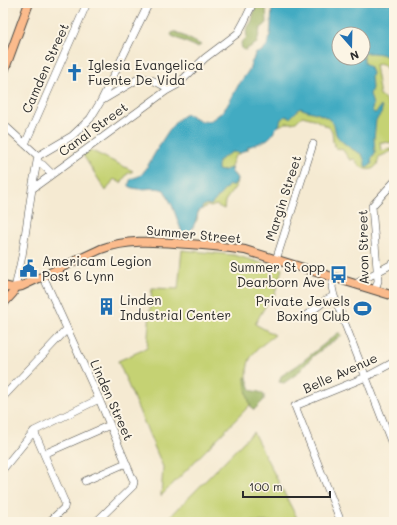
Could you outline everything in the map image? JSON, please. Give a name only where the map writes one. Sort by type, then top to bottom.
[{"type":"main road","points":[[3,74],[30,3]]},
{"type":"main road","name":"Summer Street","points":[[15,288],[25,285],[101,249],[118,244],[155,241],[228,247],[253,252],[394,296]]},
{"type":"main road","points":[[3,286],[15,288],[12,295],[3,304]]},
{"type":"street","name":"Camden Street","points":[[25,144],[87,3]]},
{"type":"street","points":[[15,288],[23,252],[37,159],[66,140],[90,119],[101,101],[149,3]]},
{"type":"street","name":"Canal Street","points":[[32,189],[176,85],[205,58],[238,33],[253,3]]},
{"type":"street","points":[[101,101],[138,79],[145,78],[169,89]]},
{"type":"street","points":[[3,124],[25,144],[52,174]]},
{"type":"street","name":"Margin Street","points":[[276,260],[313,144]]},
{"type":"street","name":"Avon Street","points":[[376,290],[378,282],[372,209],[374,203],[394,182]]},
{"type":"street","points":[[355,284],[394,263]]},
{"type":"street","name":"Linden Street","points":[[44,276],[134,481],[133,485],[96,522]]},
{"type":"street","points":[[334,277],[332,289],[334,296],[394,449]]},
{"type":"street","points":[[304,317],[326,300],[334,296]]},
{"type":"street","points":[[3,397],[67,329]]},
{"type":"street","name":"Belle Avenue","points":[[341,522],[295,406],[366,377],[394,362]]},
{"type":"street","points":[[3,470],[34,431],[99,399]]},
{"type":"street","points":[[44,454],[110,425]]},
{"type":"street","points":[[34,431],[65,503],[64,507],[49,522]]},
{"type":"street","points":[[85,481],[126,463]]},
{"type":"street","points":[[3,518],[7,522]]},
{"type":"green space","points":[[256,3],[268,3],[266,9],[267,23],[260,29],[257,43],[245,50],[242,49],[241,43],[247,37],[246,30],[252,21]]},
{"type":"green space","points":[[394,14],[394,86],[385,66],[379,64],[375,65],[380,96],[384,98],[390,108],[392,107],[392,101],[394,100],[394,143],[380,142],[381,151],[393,150],[379,157],[376,166],[373,168],[367,169],[361,167],[355,159],[350,160],[342,149],[336,148],[330,128],[314,119],[302,116],[296,122],[286,123],[276,127],[270,137],[248,147],[248,150],[245,150],[235,156],[231,166],[231,171],[237,178],[236,186],[225,201],[224,209],[216,205],[211,207],[207,206],[198,212],[197,220],[192,227],[191,138],[312,39],[331,33],[331,66],[371,66],[371,26],[355,26]]},
{"type":"green space","points":[[176,32],[201,45],[197,47],[172,36],[171,34]]},
{"type":"green space","points":[[90,150],[133,171],[127,174],[121,183],[114,179],[106,191],[83,155]]},
{"type":"green space","points":[[182,250],[234,255],[282,269],[275,294],[270,298],[255,324],[275,335],[255,352],[248,364],[247,375],[250,405],[161,496],[163,467],[118,361],[147,348],[152,288],[178,289]]},
{"type":"green space","points":[[338,333],[342,335],[313,356],[298,373],[284,383],[279,382],[281,376],[298,365]]},
{"type":"green space","points":[[245,377],[247,378],[251,390],[264,395],[264,400],[254,410],[250,404],[246,390]]},
{"type":"green space","points":[[253,432],[299,522],[165,522]]},
{"type":"water","points":[[274,3],[394,3],[394,66],[392,61],[386,56],[371,53],[371,26],[331,26],[331,66],[369,66],[372,73],[372,88],[370,94],[373,105],[372,110],[374,113],[377,112],[381,106],[382,109],[381,114],[376,120],[374,139],[375,153],[371,160],[372,164],[368,167],[365,166],[362,154],[355,151],[339,139],[336,134],[334,124],[331,121],[320,114],[300,108],[290,118],[286,116],[281,119],[279,126],[266,140],[248,147],[247,151],[245,150],[241,153],[232,152],[218,161],[218,170],[222,171],[231,168],[231,171],[237,178],[236,182],[233,186],[229,185],[211,205],[206,204],[202,207],[202,209],[198,212],[190,235],[183,235],[172,205],[164,190],[155,188],[137,189],[129,186],[129,183],[131,179],[141,175],[170,129],[181,117],[187,114],[201,121],[210,121],[221,113],[227,106],[239,84],[249,70],[255,54],[264,50],[266,47],[270,33],[272,6]]},
{"type":"place","name":"Iglesia Evangelica Fuente De Vida","points":[[75,72]]},
{"type":"place","name":"Americam Legion Post 6 Lynn","points":[[29,268]]},
{"type":"place","name":"Summer St opp Dearborn Ave","points":[[338,274]]},
{"type":"place","name":"Linden Industrial Center","points":[[107,307]]},
{"type":"place","name":"Private Jewels Boxing Club","points":[[363,308]]}]
